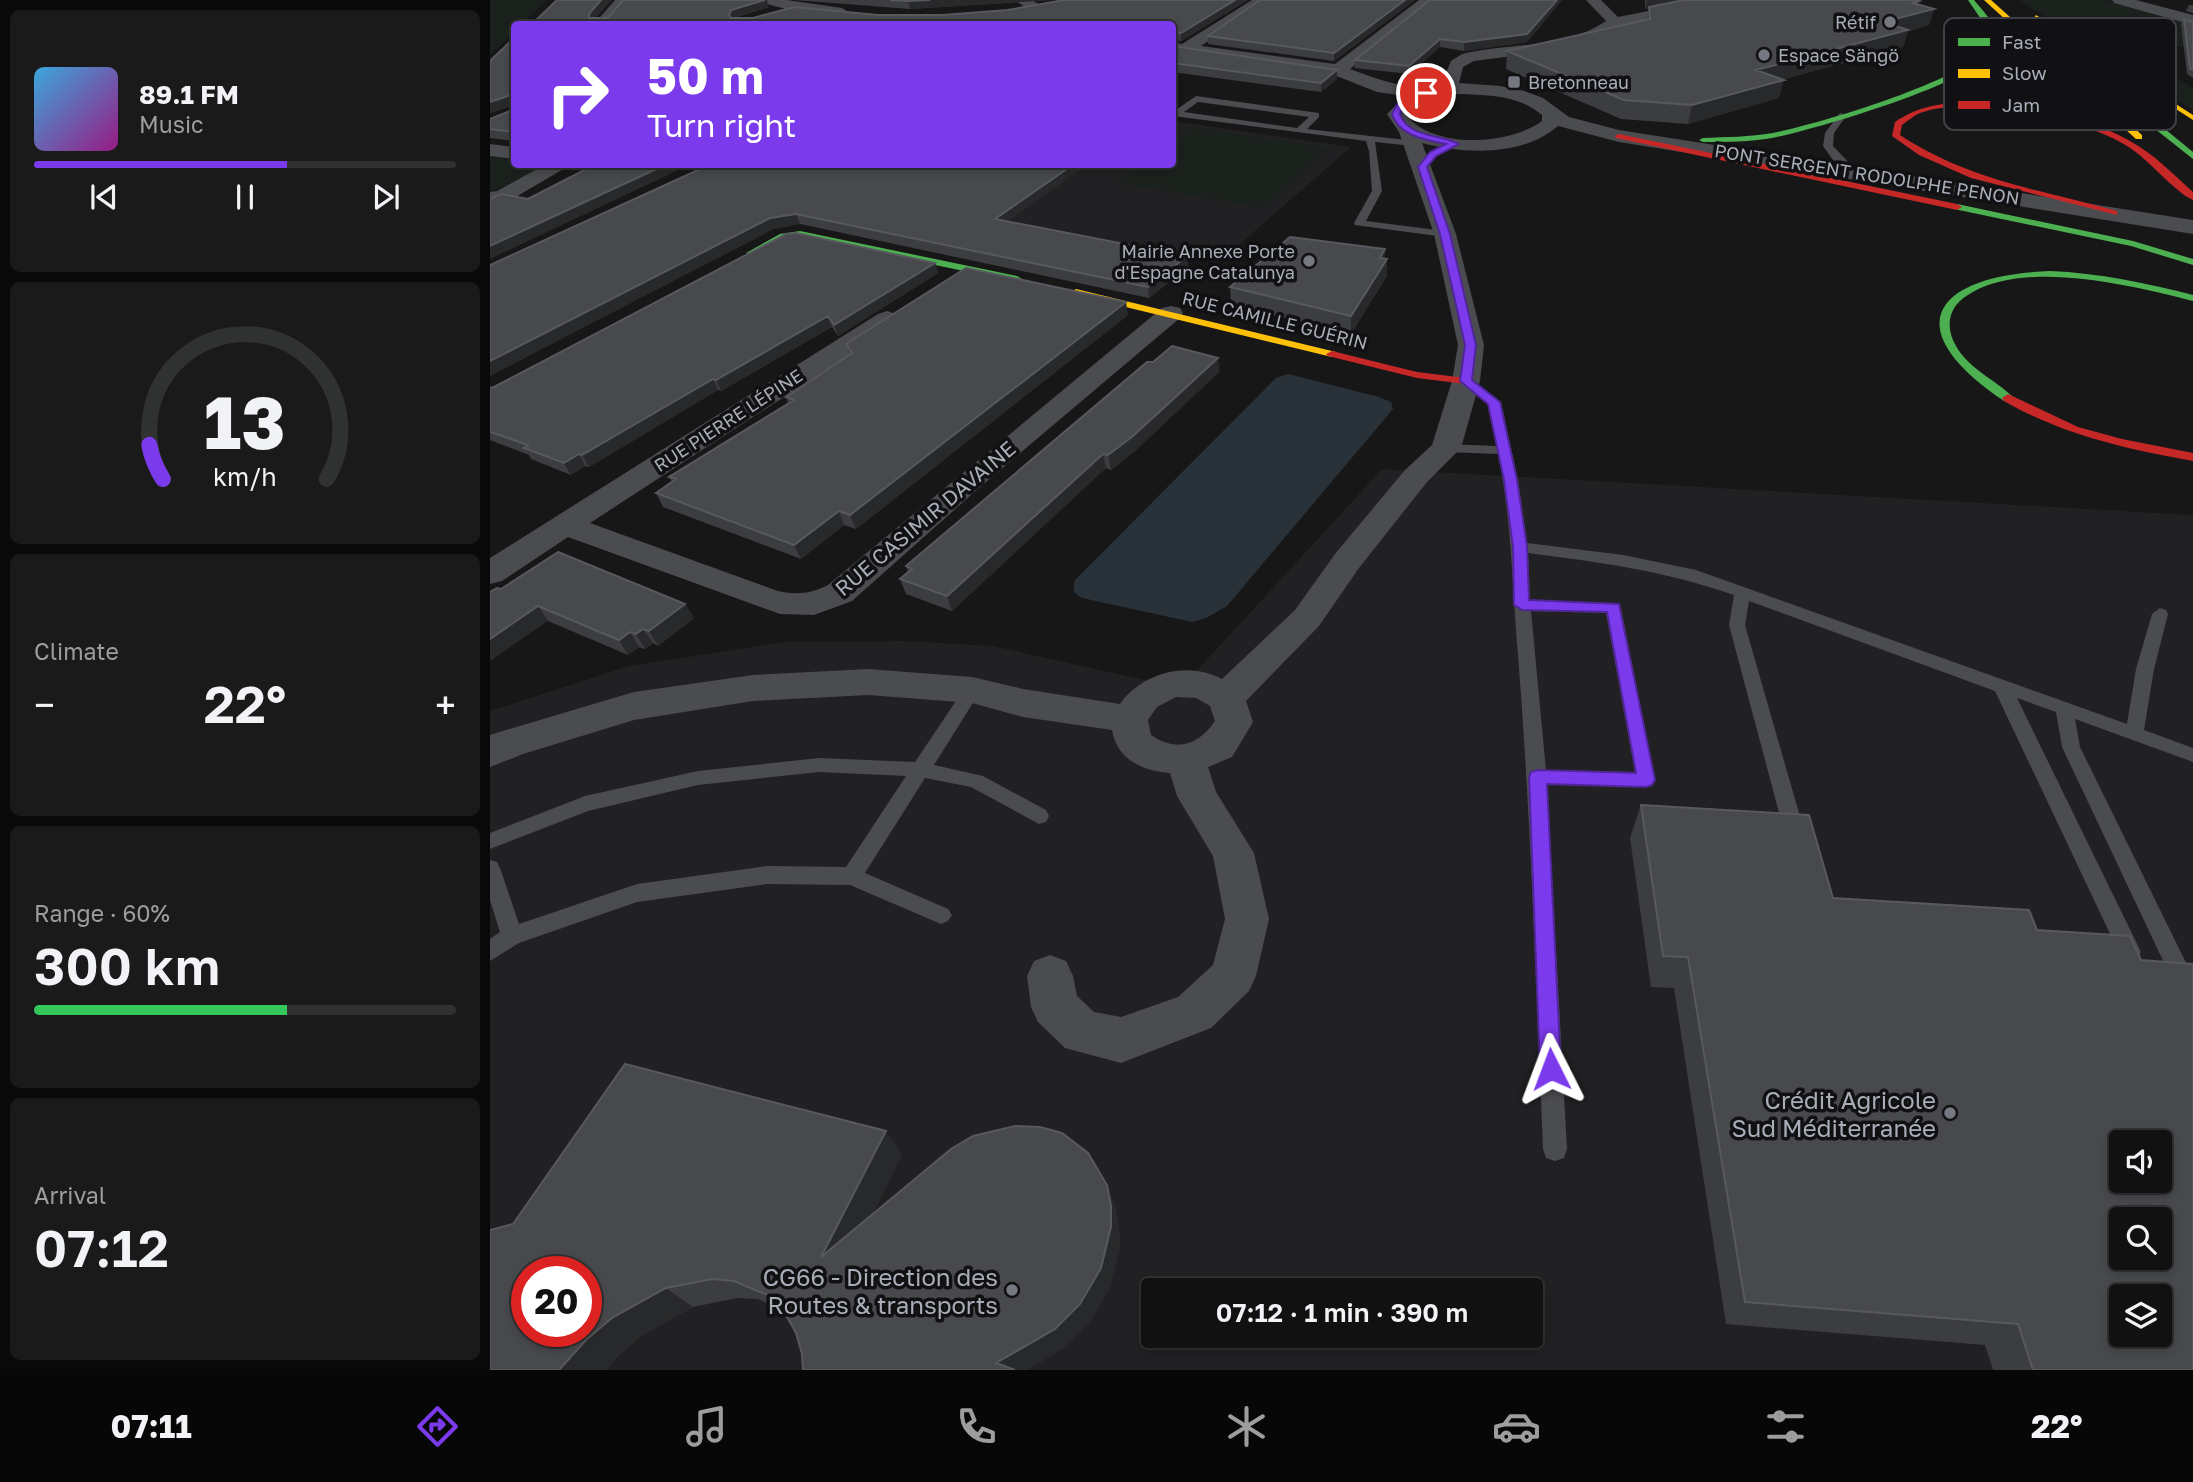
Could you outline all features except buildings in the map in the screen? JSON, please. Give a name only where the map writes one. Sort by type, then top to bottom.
[{"type":"main road","points":[[1971,0],[1984,18]]},
{"type":"main road","points":[[1987,0],[2007,18]]},
{"type":"main road","points":[[1998,0],[2021,18]]},
{"type":"main road","points":[[2022,8],[2038,18]]},
{"type":"main road","points":[[1619,136],[1758,139],[1801,131],[1944,78]]},
{"type":"main road","points":[[1944,107],[1916,112],[1898,124],[1896,136],[1915,153],[1957,173],[2005,188],[2084,202],[2114,213]]},
{"type":"main road","points":[[2176,107],[2193,118]]},
{"type":"main road","points":[[2094,130],[2124,140],[2193,197]]},
{"type":"main road","points":[[2129,130],[2193,188]]},
{"type":"main road","points":[[2161,130],[2193,156]]},
{"type":"main road","points":[[1619,136],[2133,244],[2193,262]]},
{"type":"main road","points":[[734,262],[783,236],[800,234],[1032,282]]},
{"type":"main road","points":[[2193,298],[2159,288],[2080,275],[2002,279],[1972,288],[1955,300],[1945,314],[1945,332],[1963,360],[1992,389],[2022,407],[2081,433],[2134,447],[2193,457]]},
{"type":"main road","name":"RUE CAMILLE GUÉRIN","points":[[1058,288],[1171,313],[1418,375],[1466,381]]},
{"type":"street","points":[[604,21],[623,0]]},
{"type":"street","points":[[769,0],[797,7],[860,14]]},
{"type":"street","points":[[1179,48],[1262,0]]},
{"type":"street","points":[[1338,70],[1428,0]]},
{"type":"street","points":[[1593,0],[1615,22]]},
{"type":"street","points":[[1447,90],[1453,70],[1461,61],[1471,57],[1585,38],[1604,31],[1615,22],[1727,0]]},
{"type":"street","points":[[2119,0],[2193,20]]},
{"type":"street","points":[[1023,6],[1062,2]]},
{"type":"street","points":[[1023,6],[1056,21]]},
{"type":"street","points":[[766,17],[797,7]]},
{"type":"street","points":[[1179,48],[1338,70],[1383,88],[1426,93]]},
{"type":"street","points":[[1492,90],[1482,81],[1480,71],[1490,60],[1512,51]]},
{"type":"street","points":[[1383,88],[1400,106]]},
{"type":"street","name":"PONT SERGENT RODOLPHE PENON","points":[[1426,93],[1492,90],[1530,99],[1544,106],[1551,114],[1580,127],[1619,136],[2193,227]]},
{"type":"street","points":[[1226,698],[1307,618],[1347,561],[1416,476],[1446,449],[1466,381],[1471,345],[1445,234],[1423,167],[1410,136],[1398,122],[1396,114],[1400,106],[1426,93]]},
{"type":"street","points":[[1532,138],[1545,131],[1552,123],[1551,114]]},
{"type":"street","name":"PONT SERGENT RODOLPHE PENON","points":[[1410,136],[1455,144],[1496,145],[1574,134],[1619,136]]},
{"type":"street","points":[[1423,167],[1433,154],[1455,144]]},
{"type":"street","points":[[490,150],[511,153]]},
{"type":"street","points":[[490,198],[502,197],[555,168]]},
{"type":"street","points":[[939,286],[967,268]]},
{"type":"street","name":"RUE PIERRE LÉPINE","points":[[490,573],[905,307]]},
{"type":"street","name":"RUE CASIMIR DAVAINE","points":[[565,525],[769,600],[793,606],[819,604],[840,593],[969,481],[1171,313]]},
{"type":"street","points":[[490,752],[510,743],[634,706],[753,688],[868,682],[972,690],[1023,702],[1129,719]]},
{"type":"street","points":[[1171,684],[1203,685],[1226,698],[1234,722],[1218,747],[1186,760],[1154,757],[1133,742],[1129,719],[1143,697],[1171,684]]},
{"type":"street","points":[[1050,976],[1055,1007],[1082,1032],[1121,1040],[1194,1013],[1233,976],[1247,919],[1233,853],[1197,796],[1186,760]]},
{"type":"lane","points":[[1299,131],[1317,115],[1196,99],[1176,114],[1299,131],[1375,140],[1410,136]]},
{"type":"lane","points":[[1843,115],[1828,134],[1828,148],[1829,154],[1852,172]]},
{"type":"lane","points":[[1375,140],[1377,191],[1359,223],[1445,234]]},
{"type":"lane","points":[[1466,381],[1494,402],[1520,547],[1522,605],[1538,777],[1555,1149]]},
{"type":"lane","points":[[1446,449],[1504,450]]},
{"type":"lane","points":[[1520,547],[1690,573],[2193,755]]},
{"type":"lane","points":[[1742,593],[1737,625],[1791,820]]},
{"type":"lane","points":[[1522,605],[1613,608],[1646,780],[1538,777]]},
{"type":"lane","points":[[2134,733],[2145,669],[2160,614]]},
{"type":"lane","points":[[2002,686],[2130,952]]},
{"type":"lane","points":[[852,876],[923,770],[972,690]]},
{"type":"lane","points":[[2064,710],[2071,747],[2193,1000]]},
{"type":"lane","points":[[490,841],[585,804],[698,778],[819,765],[923,770],[976,781],[1039,816]]},
{"type":"lane","points":[[490,868],[512,936]]},
{"type":"lane","points":[[490,951],[512,936],[637,893],[768,875],[852,876],[941,915]]},
{"type":"shaded area","points":[[490,0],[547,0],[525,21],[511,21],[511,35],[490,55]]},
{"type":"shaded area","points":[[2019,0],[2107,0],[2174,18],[2047,18]]},
{"type":"shaded area","points":[[2176,18],[2193,23],[2193,49],[2176,47]]},
{"type":"shaded area","points":[[2176,78],[2193,88],[2193,110],[2176,99]]},
{"type":"shaded area","points":[[1176,121],[1351,147],[1218,263],[796,181],[817,168],[1176,168]]},
{"type":"shaded area","points":[[1194,127],[1329,148],[1264,208],[1118,183],[1139,168],[1176,168],[1176,141]]},
{"type":"shaded area","points":[[490,156],[511,160],[511,168],[540,168],[540,170],[490,192]]},
{"type":"shaded area","points":[[1288,374],[1379,397],[1391,402],[1393,409],[1227,606],[1206,618],[1192,622],[1082,598],[1077,594],[1074,588],[1075,580],[1276,378]]},
{"type":"shaded area","points":[[1382,469],[2193,515],[2193,1370],[490,1370],[490,711],[629,666],[785,642],[905,641],[993,646],[1181,688]]},
{"type":"traffic: fast","points":[[1971,0],[1984,18]]},
{"type":"traffic: fast","points":[[1703,140],[1755,137],[1792,131],[1856,112],[1944,80]]},
{"type":"traffic: fast","points":[[2161,130],[2193,156]]},
{"type":"traffic: fast","points":[[1957,207],[2133,244],[2193,262]]},
{"type":"traffic: fast","points":[[751,253],[783,236],[800,234],[1017,279]]},
{"type":"traffic: fast","points":[[2008,398],[1969,369],[1947,340],[1944,329],[1945,315],[1951,304],[1961,295],[1989,282],[2050,274],[2112,280],[2193,298]]},
{"type":"traffic: slow","points":[[1987,0],[2007,18]]},
{"type":"traffic: slow","points":[[2176,107],[2193,118]]},
{"type":"traffic: slow","points":[[2131,130],[2139,137]]},
{"type":"traffic: slow","points":[[1076,292],[1332,354]]},
{"type":"traffic: jam","points":[[1944,106],[1916,112],[1898,124],[1896,136],[1922,153],[1974,176],[2114,213]]},
{"type":"traffic: jam","points":[[2101,130],[2136,148],[2193,197]]},
{"type":"traffic: jam","points":[[1619,136],[1957,207]]},
{"type":"traffic: jam","points":[[1332,354],[1417,375],[1466,381]]},
{"type":"traffic: jam","points":[[2008,398],[2074,430],[2121,443],[2193,457]]},
{"type":"place","name":"Rétif","points":[[1890,22]]},
{"type":"place","name":"Espace Sängö","points":[[1764,55]]},
{"type":"place","name":"Bretonneau","points":[[1514,82]]},
{"type":"place","name":"Mairie Annexe Porte d'Espagne Catalunya","points":[[1309,261]]},
{"type":"place","name":"Crédit Agricole Sud Méditerranée","points":[[1950,1113]]},
{"type":"place","name":"CG66 - Direction des Routes & transports","points":[[1012,1290]]},
{"type":"route","points":[[1426,93],[1400,106],[1396,114],[1398,122],[1408,130],[1430,139],[1455,144],[1433,154],[1423,167],[1445,234],[1471,345],[1466,381],[1494,402],[1511,480],[1520,547],[1522,605],[1613,608],[1646,780],[1538,777],[1551,1069]]}]
